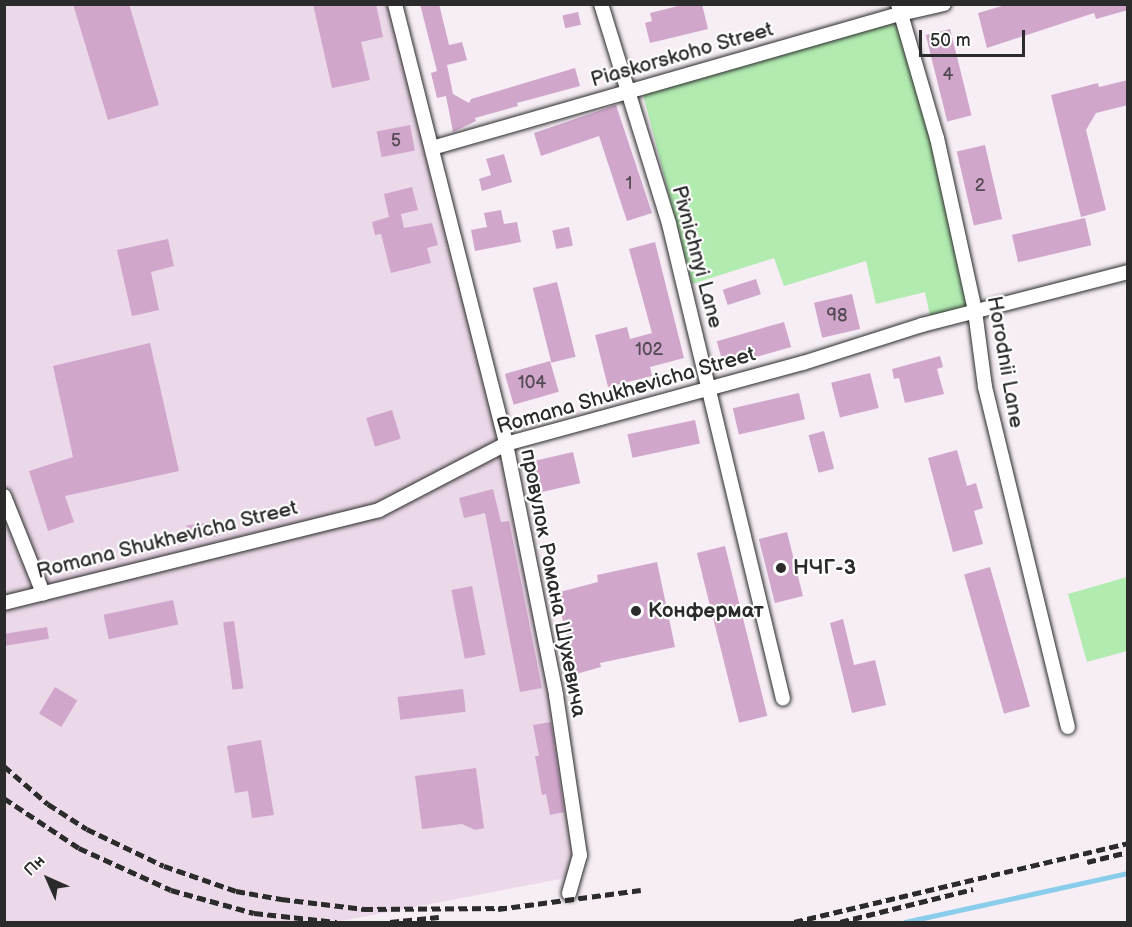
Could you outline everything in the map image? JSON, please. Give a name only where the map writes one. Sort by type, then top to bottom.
[{"type":"street","name":"провулок Романа Шухевича","points":[[395,4],[506,444],[556,695],[580,855],[569,892]]},
{"type":"street","name":"Pivnichnyi Lane","points":[[601,4],[669,224],[783,699]]},
{"type":"street","name":"Piaskorskoho Street","points":[[432,147],[627,93],[899,9],[944,4]]},
{"type":"street","name":"Horodnii Lane","points":[[899,9],[937,138],[975,311],[985,387],[1068,727]]},
{"type":"street","name":"Romana Shukhevicha Street","points":[[4,603],[379,510],[506,444],[709,389],[975,311],[1128,272]]},
{"type":"street","points":[[4,496],[43,593]]},
{"type":"shaded area","points":[[5,5],[394,5],[506,444],[556,695],[576,876],[336,922],[5,922]]},
{"type":"green space","points":[[904,20],[967,307],[930,316],[925,292],[876,304],[866,261],[784,286],[774,258],[692,284],[643,94]]},
{"type":"green space","points":[[1127,577],[1127,651],[1087,662],[1068,594]]},
{"type":"building","points":[[73,4],[129,4],[159,105],[108,120]]},
{"type":"building","points":[[313,4],[376,4],[383,37],[361,42],[370,80],[332,88]]},
{"type":"building","points":[[420,4],[439,4],[449,45],[462,42],[467,60],[447,65],[453,94],[469,103],[471,99],[575,68],[580,86],[517,103],[518,106],[475,118],[476,121],[453,132],[446,96],[437,98],[431,73],[437,71]]},
{"type":"building","points":[[686,4],[702,4],[708,29],[650,43],[645,23],[652,21],[650,13]]},
{"type":"building","points":[[1009,4],[1128,4],[1128,10],[1096,19],[1094,13],[987,48],[978,13]]},
{"type":"building","points":[[578,12],[581,25],[565,28],[562,16]]},
{"type":"building","points":[[950,29],[972,115],[947,121],[926,35]]},
{"type":"building","points":[[1128,80],[1128,105],[1096,113],[1086,130],[1106,210],[1081,217],[1051,95],[1098,83],[1099,87]]},
{"type":"building","points":[[616,105],[652,213],[627,221],[599,136],[541,156],[534,133]]},
{"type":"building","points":[[410,125],[415,151],[382,157],[377,131]]},
{"type":"building","points":[[985,145],[1002,219],[974,226],[957,152]]},
{"type":"building","points":[[504,154],[512,182],[482,191],[479,179],[491,175],[486,159]]},
{"type":"building","points":[[412,187],[418,210],[401,214],[404,228],[432,223],[438,245],[427,248],[431,263],[391,273],[381,234],[375,235],[372,222],[389,217],[384,194]]},
{"type":"building","points":[[501,210],[504,224],[517,222],[521,242],[475,251],[471,230],[487,227],[484,213]]},
{"type":"building","points":[[1085,218],[1091,245],[1018,262],[1012,235]]},
{"type":"building","points":[[569,227],[573,246],[556,249],[552,231]]},
{"type":"building","points":[[168,239],[174,266],[151,272],[159,310],[132,316],[117,250]]},
{"type":"building","points":[[655,242],[684,358],[650,367],[652,376],[608,387],[595,335],[627,327],[630,339],[652,333],[629,249]]},
{"type":"building","points":[[756,279],[761,294],[728,305],[723,290]]},
{"type":"building","points":[[557,282],[576,357],[551,363],[533,288]]},
{"type":"building","points":[[852,294],[860,329],[822,338],[814,303]]},
{"type":"building","points":[[784,322],[791,347],[724,366],[717,341]]},
{"type":"building","points":[[150,343],[179,471],[65,496],[74,522],[48,531],[29,471],[73,457],[53,366]]},
{"type":"building","points":[[940,356],[943,367],[937,369],[944,394],[905,403],[899,378],[894,379],[892,369]]},
{"type":"building","points":[[550,361],[559,392],[514,405],[505,374]]},
{"type":"building","points":[[870,373],[879,408],[840,418],[831,383]]},
{"type":"building","points":[[799,393],[805,419],[739,435],[733,408]]},
{"type":"building","points":[[392,410],[401,439],[375,447],[366,418]]},
{"type":"building","points":[[695,420],[700,443],[632,458],[628,434]]},
{"type":"building","points":[[824,431],[834,469],[819,473],[809,435]]},
{"type":"building","points":[[957,450],[967,486],[976,483],[983,508],[974,511],[983,544],[953,552],[928,458]]},
{"type":"building","points":[[573,452],[580,483],[534,494],[527,463]]},
{"type":"building","points":[[493,489],[501,522],[509,521],[542,688],[520,692],[485,513],[464,518],[459,498]]},
{"type":"building","points":[[218,521],[220,536],[188,540],[186,525]]},
{"type":"building","name":"НЧГ-3","points":[[787,532],[803,596],[775,603],[759,539]]},
{"type":"building","points":[[725,546],[767,716],[739,723],[697,553]]},
{"type":"building","name":"Конфермат","points":[[657,562],[675,647],[600,663],[601,667],[576,674],[556,593],[598,582],[597,575]]},
{"type":"building","points":[[990,567],[1030,706],[1004,714],[964,574]]},
{"type":"building","points":[[472,586],[485,655],[465,659],[451,590]]},
{"type":"building","points":[[173,600],[178,624],[109,639],[104,615]]},
{"type":"building","points":[[843,619],[854,665],[875,660],[886,705],[852,713],[830,623]]},
{"type":"building","points":[[234,621],[243,688],[233,690],[223,623]]},
{"type":"building","points":[[47,627],[49,639],[5,646],[4,634]]},
{"type":"building","points":[[55,687],[77,700],[61,727],[39,714]]},
{"type":"building","points":[[463,689],[466,712],[400,720],[397,697]]},
{"type":"building","points":[[551,722],[564,812],[550,815],[546,794],[542,795],[535,756],[539,756],[533,725]]},
{"type":"building","points":[[261,740],[274,815],[252,818],[248,791],[235,793],[227,746]]},
{"type":"building","points":[[476,768],[484,828],[475,830],[462,824],[422,829],[415,776]]},
{"type":"waterway","points":[[905,922],[1128,873]]},
{"type":"railway","points":[[4,766],[48,804],[87,829],[164,866],[236,891],[364,909],[506,908]]},
{"type":"railway","points":[[4,798],[79,848],[171,890],[254,913],[337,922]]},
{"type":"railway","points":[[794,922],[1128,843]]},
{"type":"railway","points":[[1087,862],[1128,852]]},
{"type":"railway","points":[[840,922],[973,889]]},
{"type":"railway","points":[[498,909],[641,890]]},
{"type":"railway","points":[[390,922],[439,917]]},
{"type":"place","name":"НЧГ-3","points":[[781,568]]},
{"type":"place","name":"Конфермат","points":[[636,611]]}]
